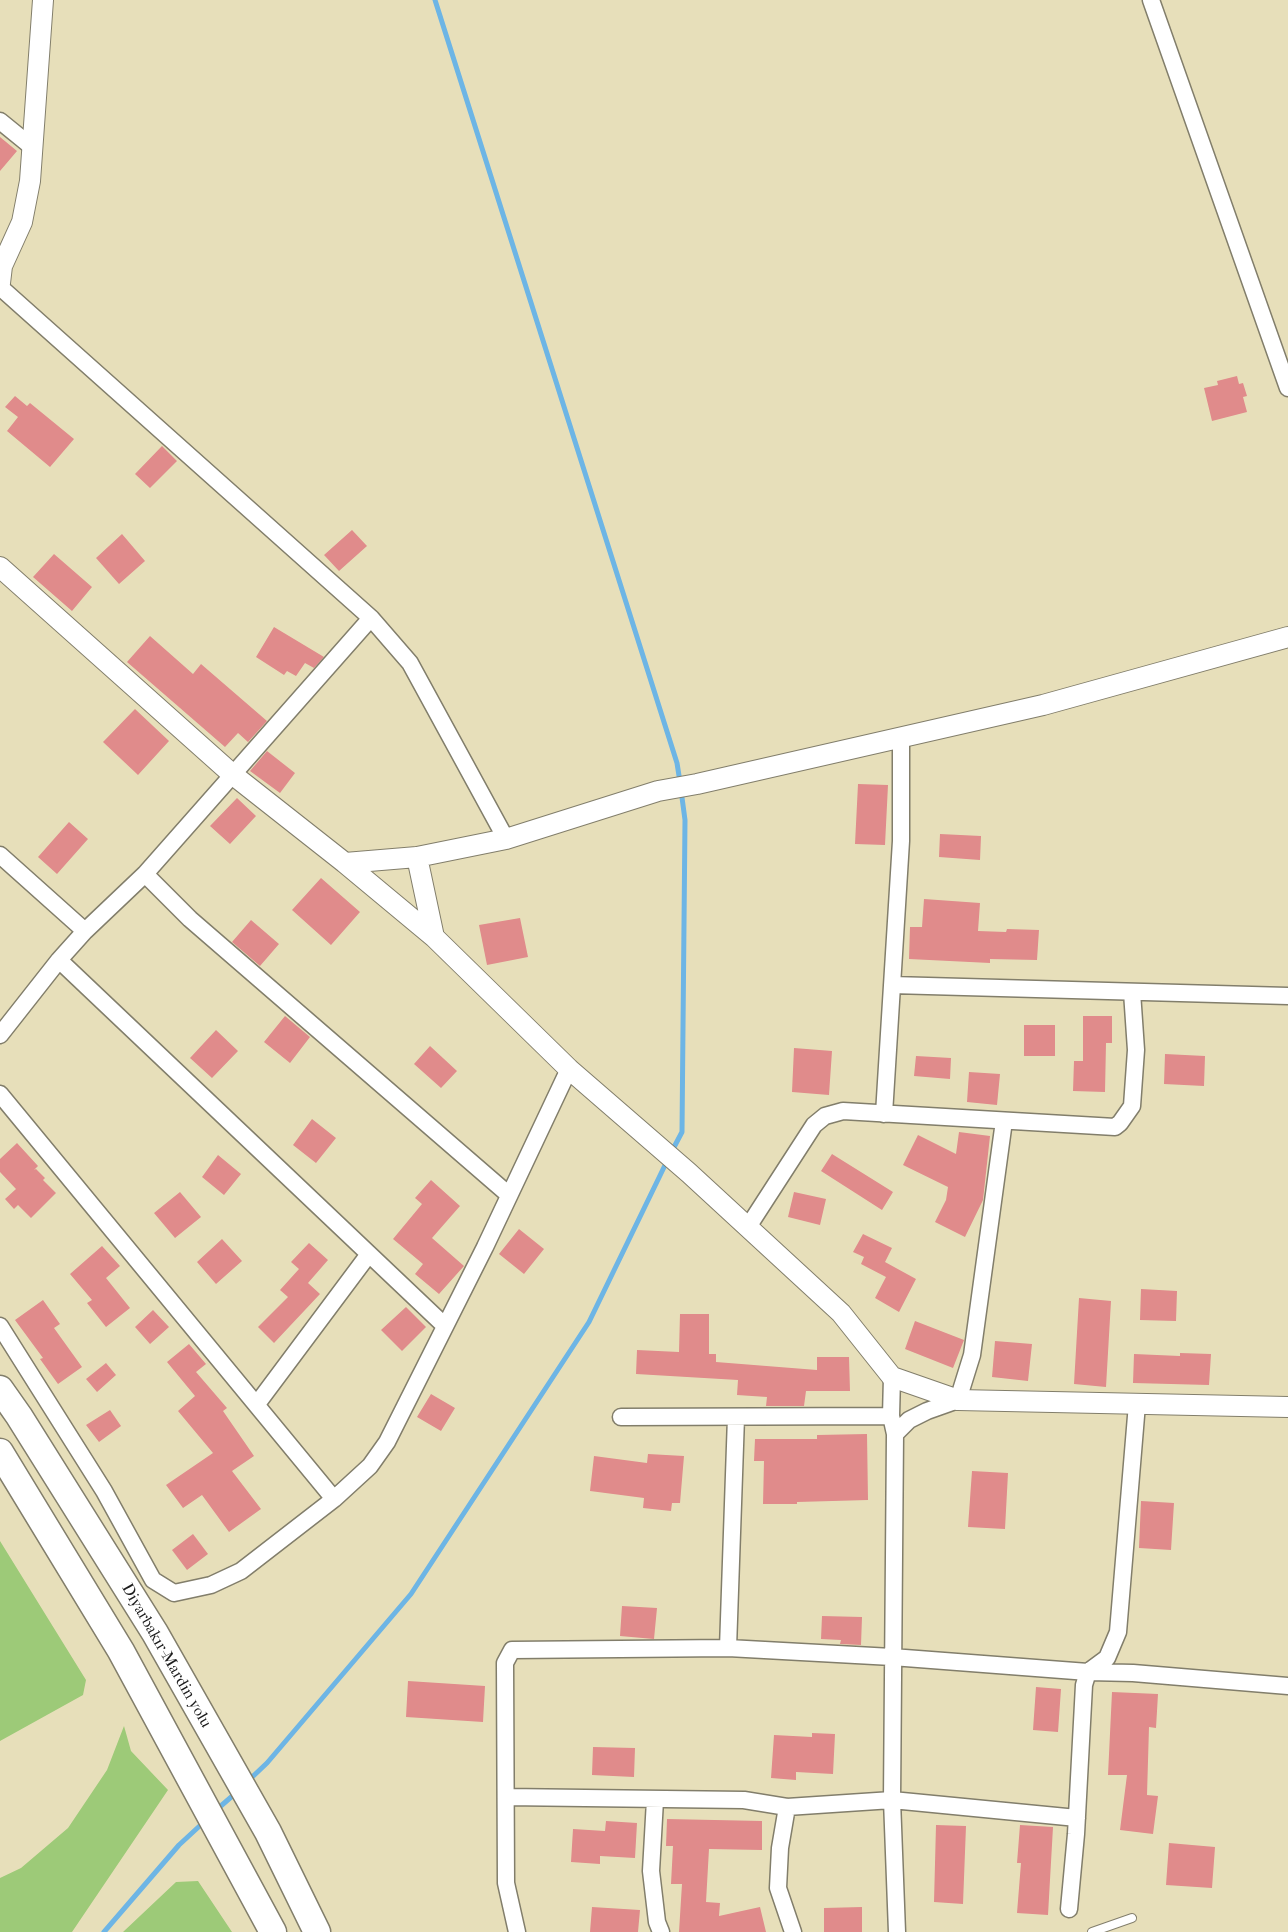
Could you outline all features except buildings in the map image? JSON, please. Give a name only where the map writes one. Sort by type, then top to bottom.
[{"type":"highway","name":"Diyarbakır-Mardin yolu","points":[[0,1389],[155,1633],[268,1832],[317,1932]]},
{"type":"highway","points":[[0,1452],[122,1651],[273,1932]]},
{"type":"street","points":[[43,0],[30,182],[22,222],[0,276],[371,618],[410,663],[506,839]]},
{"type":"street","points":[[1151,0],[1288,388]]},
{"type":"street","points":[[0,122],[32,147]]},
{"type":"street","points":[[0,567],[232,774],[345,863],[434,937],[569,1069],[689,1173],[841,1313],[892,1377],[958,1400],[1288,1407]]},
{"type":"street","points":[[0,1035],[59,960],[145,874],[371,618]]},
{"type":"street","points":[[345,863],[416,857],[506,839],[658,791],[697,784],[1043,706],[1288,637]]},
{"type":"street","points":[[884,1114],[901,841],[901,738]]},
{"type":"street","points":[[0,855],[86,931]]},
{"type":"street","points":[[416,857],[434,937]]},
{"type":"street","points":[[145,874],[190,919],[509,1195]]},
{"type":"street","points":[[59,960],[445,1326]]},
{"type":"street","points":[[892,985],[1288,996]]},
{"type":"street","points":[[748,1227],[814,1125],[825,1116],[843,1111],[1115,1127],[1132,1106],[1136,1050],[1132,992]]},
{"type":"street","points":[[0,1326],[104,1491],[153,1580],[174,1593],[211,1585],[241,1570],[334,1499],[370,1466],[387,1442],[569,1069]]},
{"type":"street","points":[[0,1094],[334,1499]]},
{"type":"street","points":[[958,1400],[972,1355],[1004,1121]]},
{"type":"street","points":[[257,1404],[369,1254]]},
{"type":"street","points":[[892,1377],[891,1416],[895,1434],[892,1800],[896,1932]]},
{"type":"street","points":[[895,1434],[909,1420],[926,1411],[958,1400]]},
{"type":"street","points":[[1069,1909],[1077,1818],[1084,1685],[1088,1672],[1107,1658],[1118,1632],[1137,1404]]},
{"type":"street","points":[[621,1418],[891,1416]]},
{"type":"street","points":[[728,1648],[736,1417]]},
{"type":"street","points":[[517,1932],[506,1883],[505,1664],[512,1650],[728,1648],[892,1657],[1088,1672],[1132,1673],[1288,1686]]},
{"type":"street","points":[[506,1797],[744,1800],[787,1807],[892,1800],[1077,1818]]},
{"type":"street","points":[[655,1800],[651,1871],[657,1922],[661,1932]]},
{"type":"street","points":[[787,1807],[780,1848],[778,1888],[793,1932]]},
{"type":"lane","points":[[1092,1932],[1132,1918]]},
{"type":"green space","points":[[0,1541],[86,1680],[83,1695],[0,1741]]},
{"type":"green space","points":[[124,1726],[131,1751],[168,1790],[72,1932],[0,1932],[0,1878],[21,1868],[68,1828],[107,1770]]},
{"type":"green space","points":[[198,1881],[232,1932],[123,1932],[176,1882]]},
{"type":"waterway","points":[[435,0],[677,763],[680,782]]},
{"type":"waterway","points":[[672,1151],[682,1132],[685,820],[681,790]]},
{"type":"waterway","points":[[248,1781],[267,1763],[411,1594],[589,1322],[668,1159]]},
{"type":"waterway","points":[[215,1811],[237,1792]]},
{"type":"waterway","points":[[104,1932],[179,1845],[205,1821]]}]
